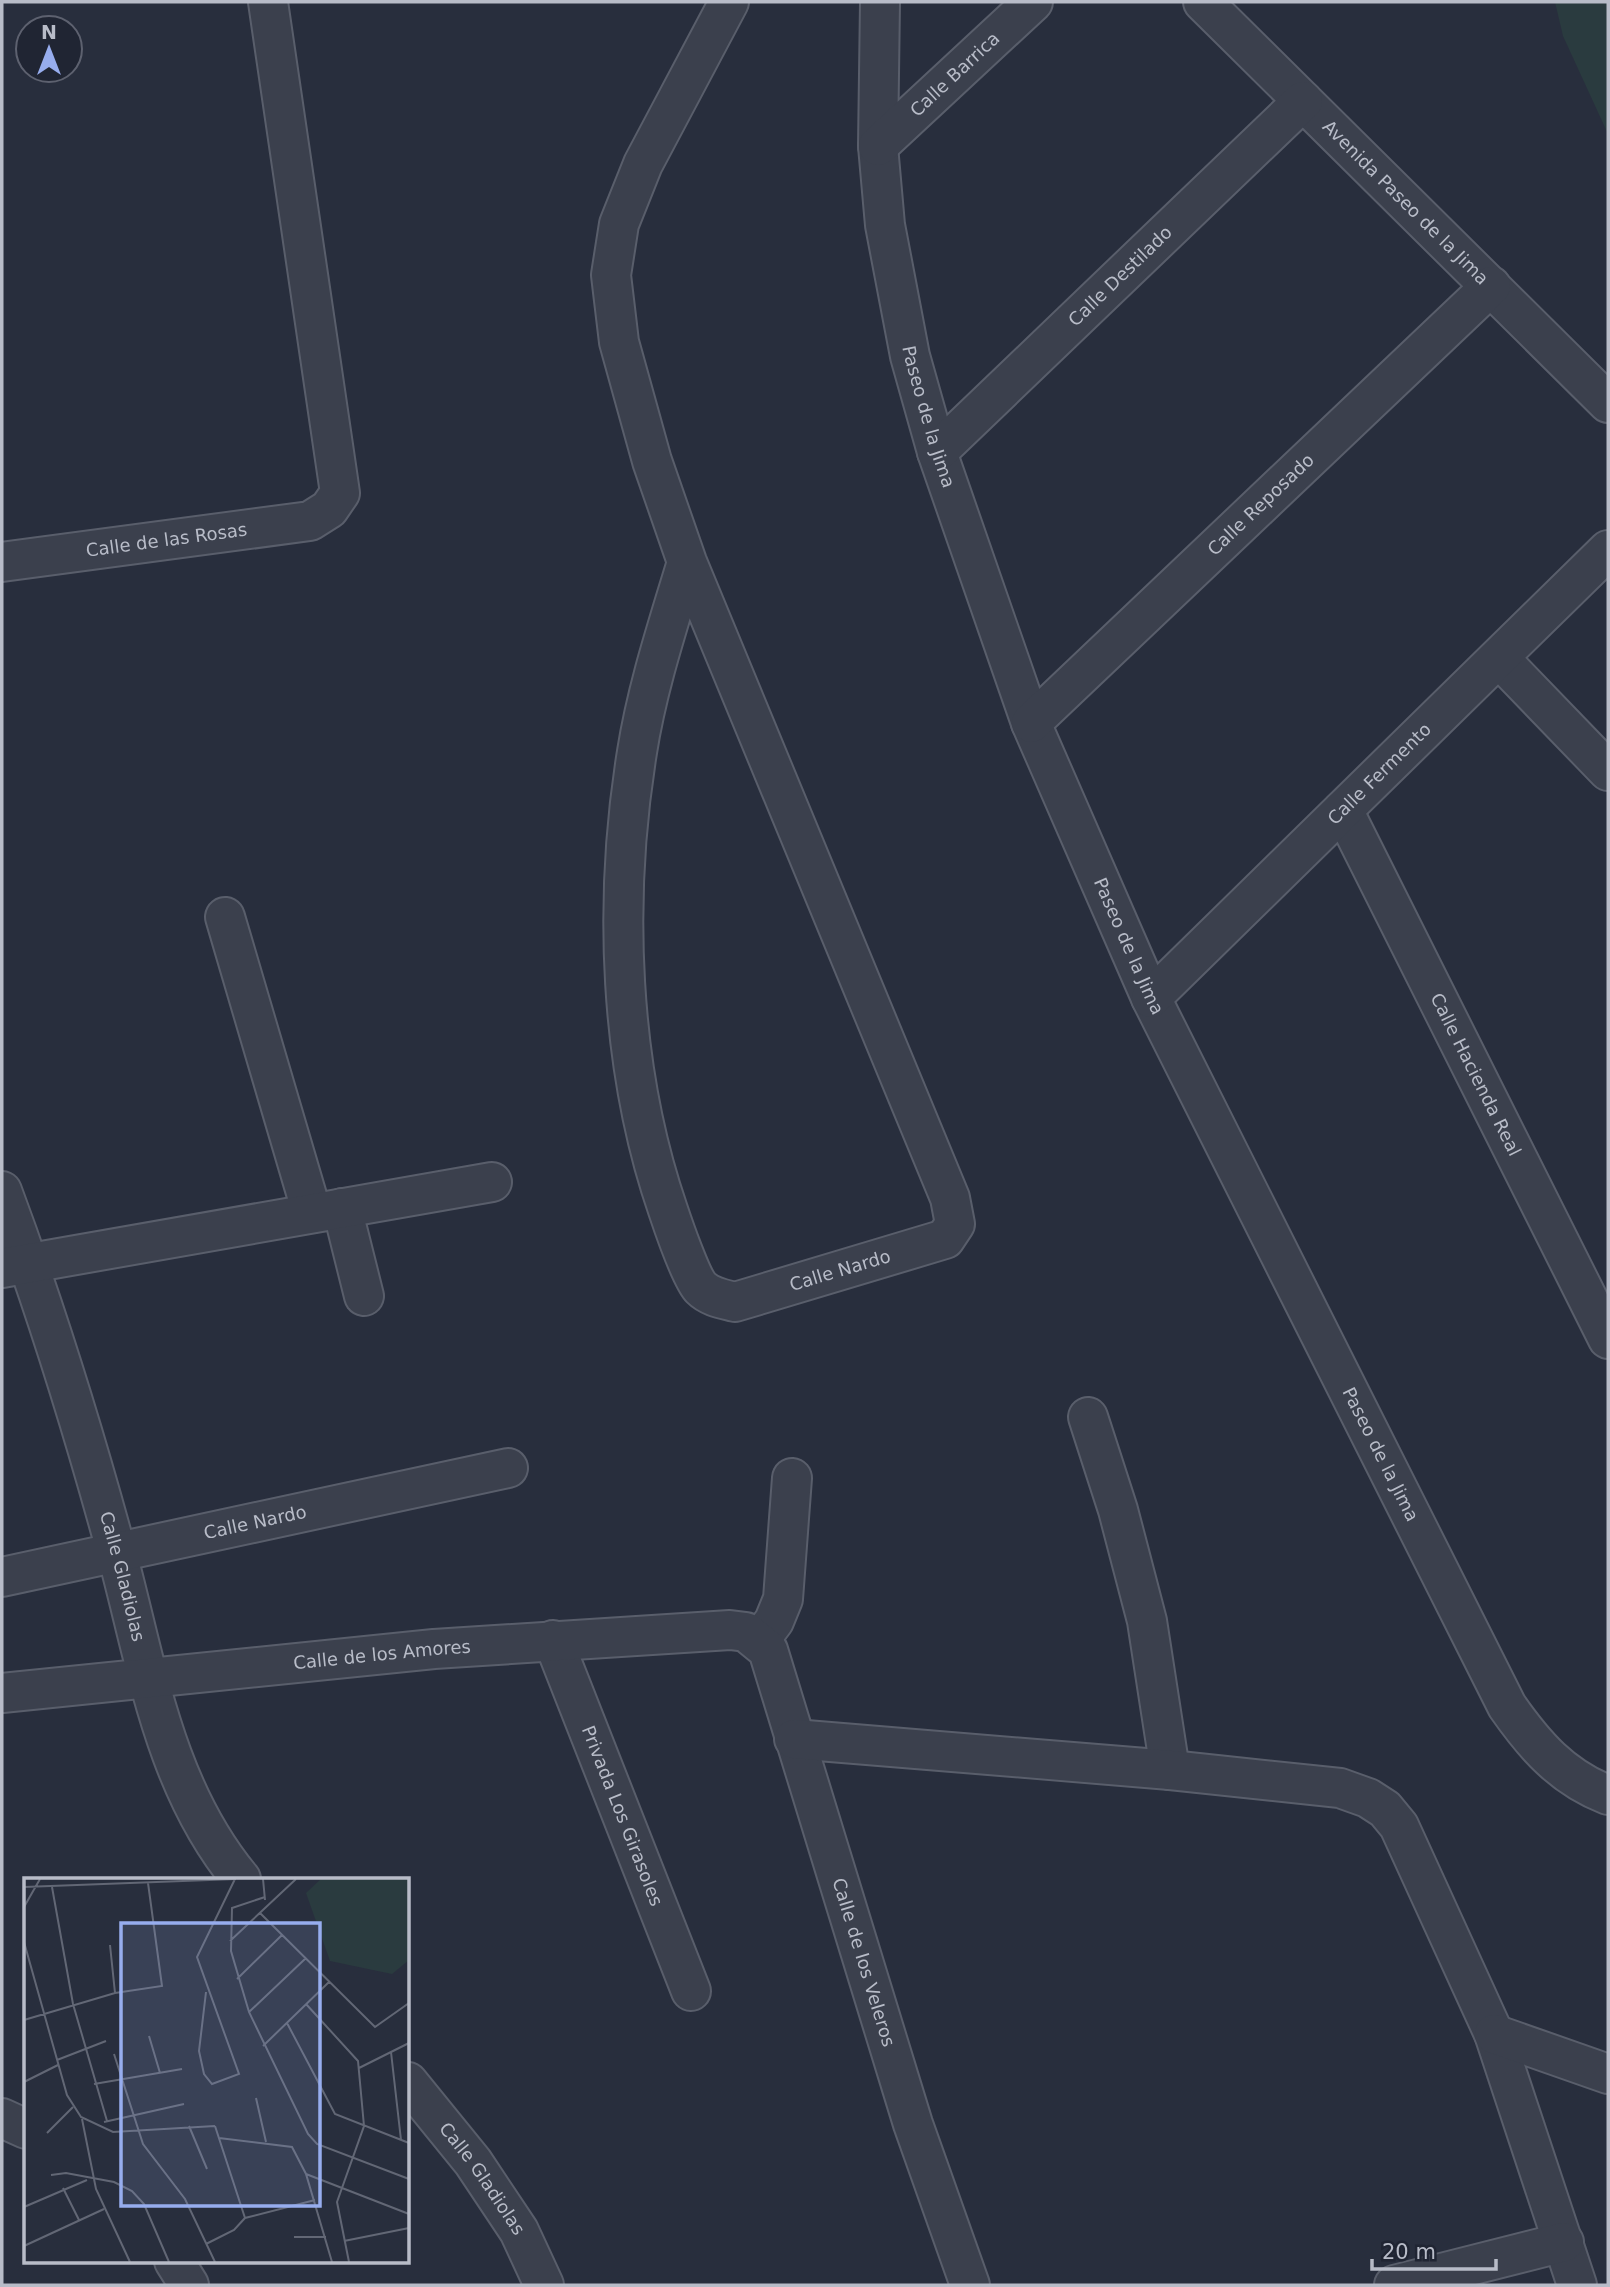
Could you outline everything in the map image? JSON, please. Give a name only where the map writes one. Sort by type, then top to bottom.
[{"type":"street","name":"Calle de las Rosas","points":[[2,562],[310,521],[329,509],[340,492],[268,2]]},
{"type":"street","points":[[687,562],[652,461],[619,342],[611,275],[619,224],[643,164],[729,2]]},
{"type":"street","name":"Paseo de la Jima","points":[[880,2],[878,146],[885,225],[909,356],[937,452],[1031,723],[1151,998],[1507,1706],[1532,1742],[1554,1765],[1585,1786],[1608,1795]]},
{"type":"street","name":"Calle Barrica","points":[[878,146],[1033,2]]},
{"type":"street","name":"Avenida Paseo de la Jima","points":[[1203,2],[1608,403]]},
{"type":"street","name":"Calle Destilado","points":[[937,452],[1303,101]]},
{"type":"street","name":"Calle Reposado","points":[[1031,723],[1491,286]]},
{"type":"street","name":"Calle Fermento","points":[[1151,998],[1608,550]]},
{"type":"street","name":"Calle Nardo","points":[[687,562],[950,1198],[955,1224],[944,1239],[735,1301],[718,1298],[700,1287],[655,1172],[638,1100],[629,1034],[623,894],[637,752],[659,654],[687,562]]},
{"type":"street","points":[[1499,658],[1608,771]]},
{"type":"street","name":"Calle Hacienda Real","points":[[1343,810],[1608,1339]]},
{"type":"street","points":[[225,917],[327,1211],[364,1296]]},
{"type":"street","points":[[15,1266],[492,1182]]},
{"type":"street","name":"Calle Gladiolas","points":[[2,1191],[15,1266],[73,1397],[117,1553],[147,1676],[182,1785],[204,1827],[240,1878]]},
{"type":"street","points":[[1088,1417],[1118,1510],[1147,1621],[1170,1770]]},
{"type":"street","name":"Calle Nardo","points":[[2,1577],[508,1468]]},
{"type":"street","points":[[760,1641],[774,1621],[783,1599],[792,1478]]},
{"type":"street","name":"Calle de los Amores","points":[[2,1693],[147,1676],[553,1640],[730,1630],[746,1632],[760,1641]]},
{"type":"street","name":"Privada Los Girasoles","points":[[553,1640],[691,1991]]},
{"type":"street","name":"Calle de los Veleros","points":[[760,1641],[768,1650],[913,2124],[970,2285]]},
{"type":"street","points":[[794,1739],[1170,1770],[1340,1788],[1368,1798],[1385,1810],[1398,1826],[1494,2034],[1577,2285]]},
{"type":"street","points":[[1494,2034],[1608,2074]]},
{"type":"street","name":"Calle Gladiolas","points":[[410,2084],[473,2162],[519,2231],[544,2285]]},
{"type":"street","points":[[2,2119],[24,2128]]},
{"type":"street","points":[[1394,2285],[1564,2242]]},
{"type":"street","points":[[175,2262],[189,2285]]},
{"type":"shaded area","points":[[1555,2],[1608,2],[1608,134],[1563,36]]}]
